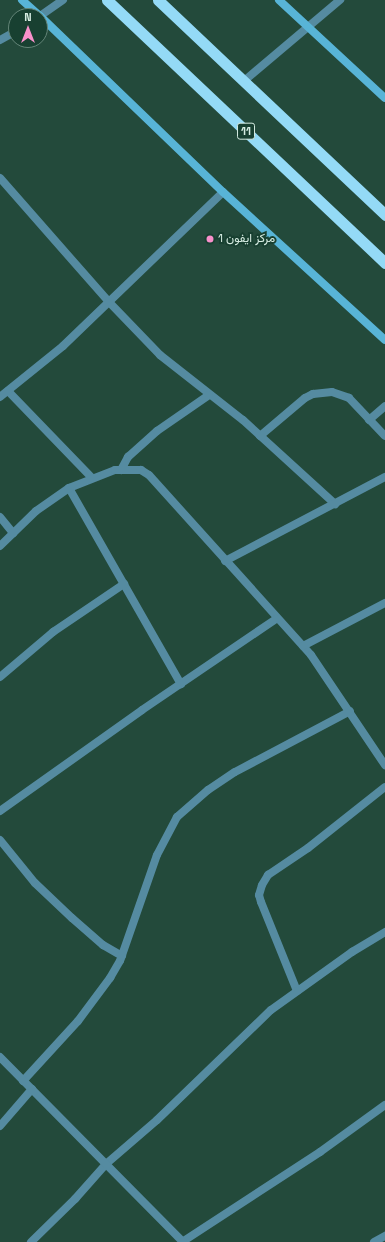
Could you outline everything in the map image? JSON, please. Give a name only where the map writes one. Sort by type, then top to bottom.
[{"type":"highway","name":"11","points":[[107,0],[385,263]]},
{"type":"highway","points":[[158,0],[385,215]]},
{"type":"main road","points":[[22,0],[31,8]]},
{"type":"main road","points":[[279,0],[385,98]]},
{"type":"main road","points":[[48,24],[223,192],[385,340]]},
{"type":"street","points":[[48,10],[63,0]]},
{"type":"street","points":[[244,81],[340,0]]},
{"type":"street","points":[[0,178],[108,302],[160,355],[260,436],[335,504]]},
{"type":"street","points":[[0,192],[7,186]]},
{"type":"street","points":[[0,397],[63,346],[223,192]]},
{"type":"street","points":[[8,391],[92,478]]},
{"type":"street","points":[[260,436],[305,398],[322,392],[332,392],[346,396],[385,436]]},
{"type":"street","points":[[121,470],[128,457],[157,431],[209,394]]},
{"type":"street","points":[[370,420],[385,406]]},
{"type":"street","points":[[0,546],[36,511],[70,488],[92,478],[121,470],[141,470],[148,475],[276,619],[303,646],[350,711],[385,765]]},
{"type":"street","points":[[225,561],[385,477]]},
{"type":"street","points":[[70,488],[181,684]]},
{"type":"street","points":[[0,516],[13,533]]},
{"type":"street","points":[[0,678],[53,632],[124,584]]},
{"type":"street","points":[[303,646],[385,603]]},
{"type":"street","points":[[0,811],[276,619]]},
{"type":"street","points":[[23,1081],[78,1022],[110,978],[122,956],[157,856],[177,817],[208,790],[235,772],[350,711]]},
{"type":"street","points":[[297,991],[261,902],[262,885],[268,876],[308,848],[385,787]]},
{"type":"street","points":[[0,840],[35,883],[103,945],[122,956]]},
{"type":"street","points":[[31,1242],[75,1199],[106,1164],[157,1120],[265,1016],[352,952],[385,932]]},
{"type":"street","points":[[0,1057],[182,1242],[314,1156],[385,1104]]},
{"type":"street","points":[[0,1126],[32,1089]]},
{"type":"street","points":[[374,1242],[385,1236]]},
{"type":"place","name":"مركز ايفون 1","points":[[210,239]]}]
